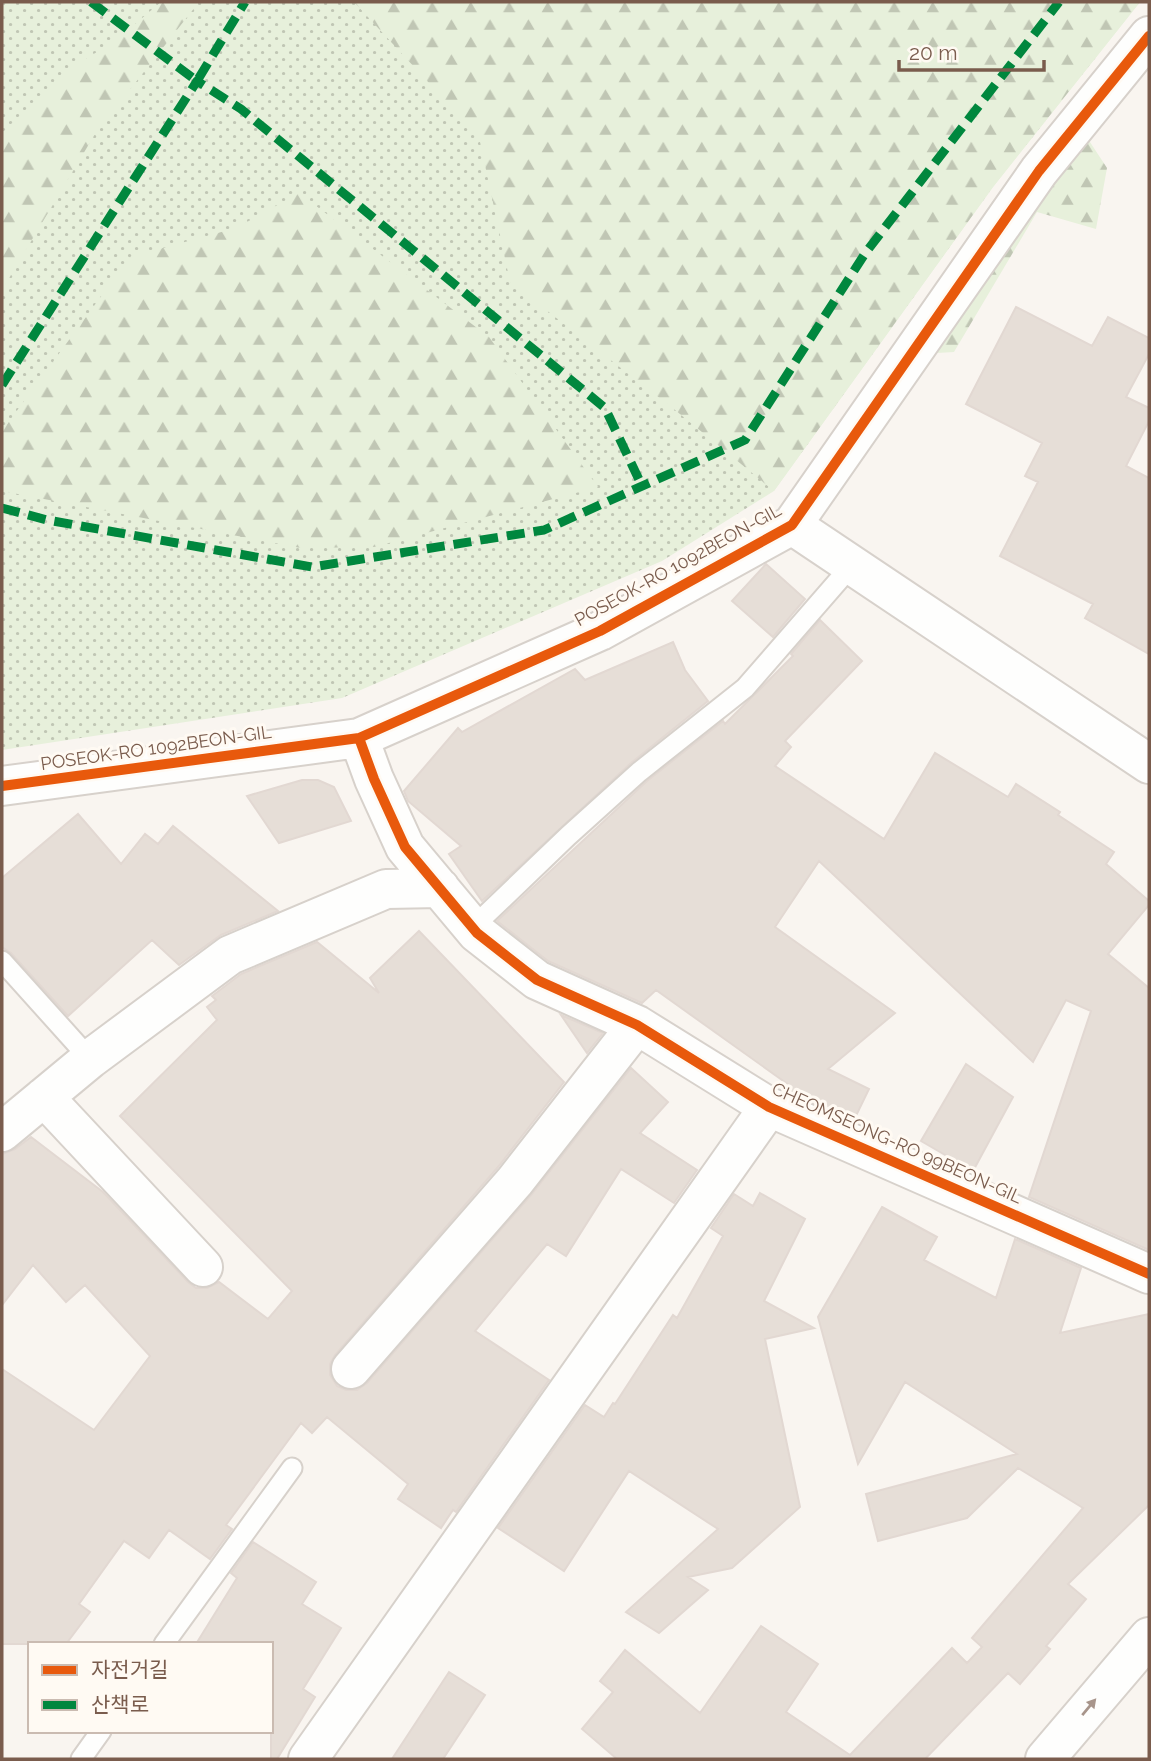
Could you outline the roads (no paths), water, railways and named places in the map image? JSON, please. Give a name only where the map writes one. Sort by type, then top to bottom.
[{"type":"street","name":"POSEOK-RO 1092BEON-GIL","points":[[2,786],[359,738],[600,631],[792,525],[1039,171],[1149,36]]},
{"type":"street","points":[[792,525],[1149,764]]},
{"type":"street","name":"CHEOMSEONG-RO 99BEON-GIL","points":[[359,738],[374,779],[405,846],[473,927],[537,981],[637,1025],[769,1107],[1149,1274]]},
{"type":"street","points":[[2,1132],[90,1059],[230,955],[386,889],[440,888]]},
{"type":"street","points":[[351,1369],[515,1181],[637,1025]]},
{"type":"street","points":[[44,1097],[203,1267]]},
{"type":"street","points":[[309,1759],[769,1107]]},
{"type":"street","points":[[1045,1759],[1149,1637]]},
{"type":"lane","points":[[473,927],[639,772],[745,688],[852,565]]},
{"type":"lane","points":[[2,961],[90,1059]]},
{"type":"lane","points":[[165,1642],[292,1468]]},
{"type":"lane","points":[[81,1759],[100,1733]]}]
